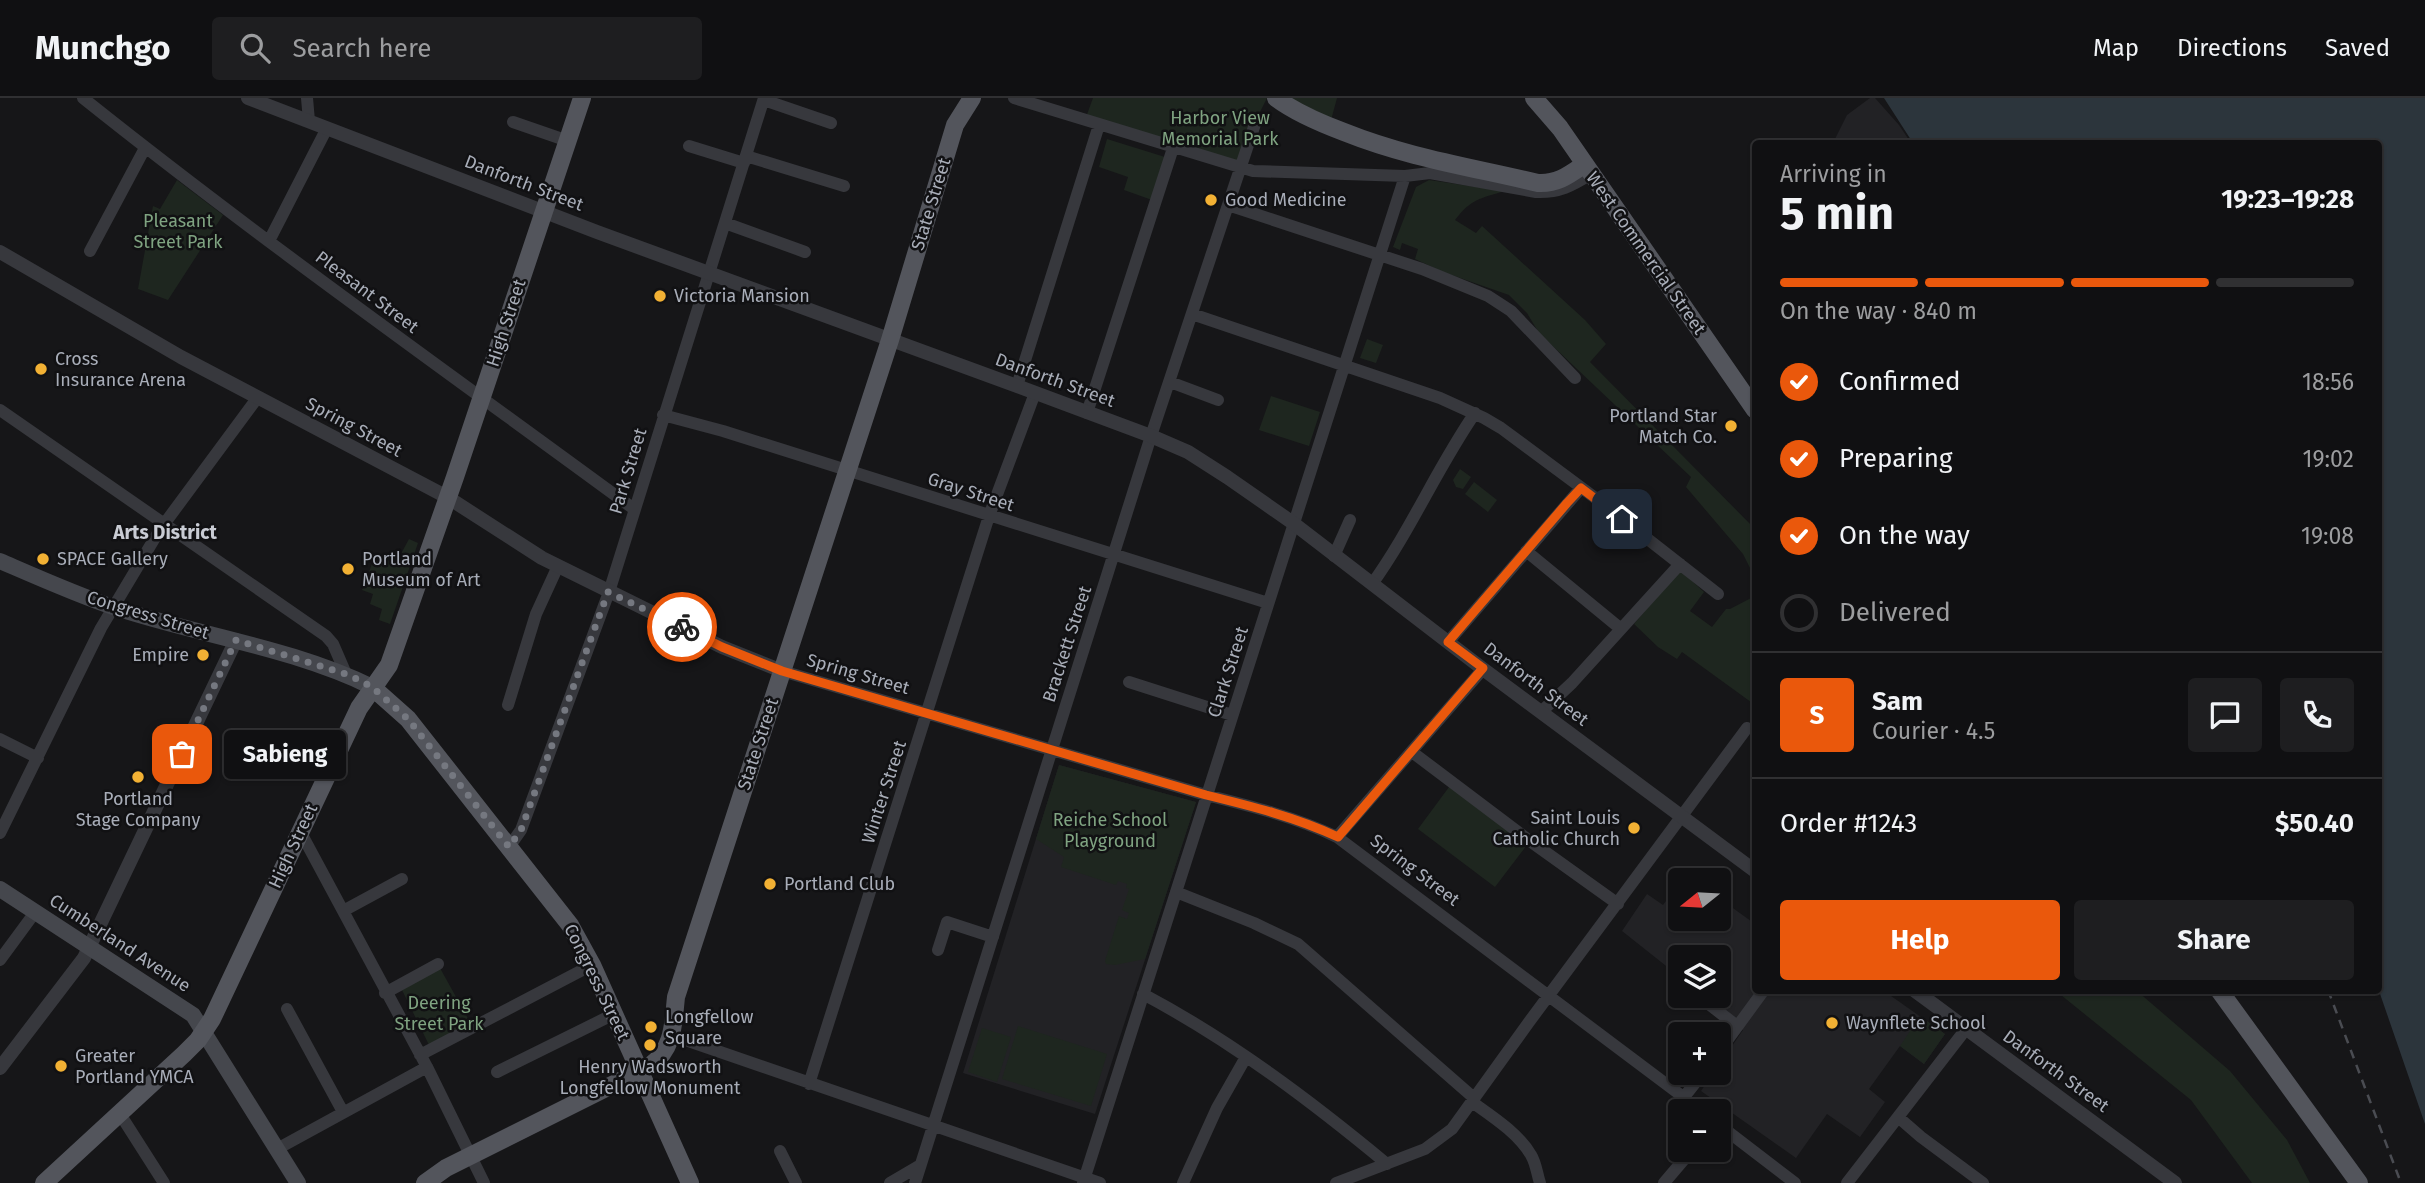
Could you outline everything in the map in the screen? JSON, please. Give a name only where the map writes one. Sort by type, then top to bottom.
[{"type":"main road","name":"High Street","points":[[44,1183],[184,1054],[204,1031],[359,708],[389,664],[582,98]]},
{"type":"main road","points":[[955,125],[958,98]]},
{"type":"main road","name":"State Street","points":[[425,1183],[446,1168],[640,1072],[665,1053],[671,1035],[676,996],[890,340],[955,125],[972,98]]},
{"type":"main road","points":[[1276,98],[1296,111],[1331,127],[1397,152],[1538,183],[1552,184],[1588,169]]},
{"type":"main road","name":"West Commercial Street","points":[[1534,98],[1560,128],[1752,406]]},
{"type":"main road","name":"Congress Street","points":[[0,561],[114,607],[236,640],[346,674],[372,687],[408,719],[569,925],[592,965],[690,1183]]},
{"type":"main road","name":"Cumberland Avenue","points":[[0,889],[193,1014],[298,1183]]},
{"type":"main road","points":[[2223,994],[2359,1183]]},
{"type":"street","name":"Pleasant Street","points":[[83,98],[269,241],[634,509]]},
{"type":"street","name":"Danforth Street","points":[[248,98],[1188,452],[1293,523],[1752,869]]},
{"type":"street","points":[[307,98],[309,121]]},
{"type":"street","points":[[1014,98],[1253,171],[1405,176],[1430,173],[1551,193],[1566,190],[1588,169]]},
{"type":"street","points":[[764,99],[831,123]]},
{"type":"street","name":"Park Street","points":[[509,847],[521,830],[608,592],[764,99]]},
{"type":"street","name":"Brackett Street","points":[[915,1183],[1151,436],[1257,118]]},
{"type":"street","points":[[513,122],[568,141]]},
{"type":"street","points":[[1017,386],[1100,125]]},
{"type":"street","points":[[269,241],[327,128]]},
{"type":"street","points":[[689,146],[844,186]]},
{"type":"street","points":[[90,251],[145,148]]},
{"type":"street","points":[[1087,413],[1173,148]]},
{"type":"street","name":"Clark Street","points":[[1084,1181],[1405,176]]},
{"type":"street","points":[[1228,205],[1380,254],[1488,296],[1511,311],[1575,378]]},
{"type":"street","points":[[724,223],[805,252]]},
{"type":"street","name":"Spring Street","points":[[0,252],[181,357],[447,497],[514,542],[608,592],[722,647],[782,671],[1294,819],[1338,837],[1687,1099]]},
{"type":"street","points":[[1192,314],[1440,398],[1475,413],[1501,428],[1718,594]]},
{"type":"street","points":[[1170,382],[1218,400]]},
{"type":"street","name":"Winter Street","points":[[809,1084],[989,516],[1035,393]]},
{"type":"street","points":[[0,833],[101,628],[165,524],[258,397]]},
{"type":"street","points":[[0,410],[326,636],[333,644],[346,674]]},
{"type":"street","points":[[1372,584],[1398,546],[1440,468],[1475,413]]},
{"type":"street","name":"Gray Street","points":[[663,415],[1268,603]]},
{"type":"street","points":[[1448,642],[1581,488]]},
{"type":"street","points":[[1334,556],[1350,520]]},
{"type":"street","points":[[1526,551],[1621,629]]},
{"type":"street","points":[[1541,712],[1572,683],[1679,565]]},
{"type":"street","points":[[508,705],[536,614],[558,566]]},
{"type":"street","points":[[0,1068],[81,963],[236,640]]},
{"type":"street","points":[[1338,837],[1483,668]]},
{"type":"street","points":[[1129,682],[1233,715]]},
{"type":"street","points":[[1336,1183],[1425,1149],[1444,1137],[1747,728]]},
{"type":"street","points":[[0,739],[37,758]]},
{"type":"street","points":[[1412,752],[1618,904]]},
{"type":"street","points":[[300,831],[427,1067],[484,1183]]},
{"type":"street","points":[[343,911],[402,880]]},
{"type":"street","points":[[1175,891],[1298,944],[1522,1143],[1533,1157],[1539,1183]]},
{"type":"street","points":[[0,960],[36,911]]},
{"type":"street","points":[[938,950],[947,922],[993,937]]},
{"type":"street","points":[[385,993],[438,964]]},
{"type":"street","points":[[420,1055],[592,965]]},
{"type":"street","points":[[1143,994],[1246,1057],[1387,1164]]},
{"type":"street","points":[[1731,1035],[1761,994]]},
{"type":"street","name":"Danforth Street","points":[[1919,994],[2167,1180]]},
{"type":"street","points":[[1714,1008],[1737,1026]]},
{"type":"street","points":[[287,1009],[343,1112]]},
{"type":"street","points":[[497,1072],[614,1014]]},
{"type":"street","points":[[1847,1183],[1966,1029]]},
{"type":"street","points":[[671,1035],[933,1125],[1084,1181],[1100,1183]]},
{"type":"street","points":[[1183,1183],[1217,1108],[1246,1057]]},
{"type":"street","points":[[277,1149],[427,1067]]},
{"type":"street","points":[[1684,1097],[1694,1085]]},
{"type":"street","points":[[120,1114],[164,1183]]},
{"type":"street","points":[[1898,1117],[1983,1183]]},
{"type":"street","points":[[1731,1134],[1795,1183]]},
{"type":"street","points":[[780,1151],[796,1183]]},
{"type":"street","points":[[1664,1183],[1682,1162]]},
{"type":"street","points":[[890,1183],[919,1166]]},
{"type":"shaded area","points":[[1870,98],[1875,98],[1909,140],[1834,140],[1847,115]]},
{"type":"shaded area","points":[[1884,98],[2425,98],[2425,1124],[2380,994],[2382,140],[1911,140]]},
{"type":"shaded area","points":[[1059,765],[1196,802],[1095,1114],[963,1073]]},
{"type":"shaded area","name":"Waynflete School","points":[[1647,894],[1663,905],[1668,898],[1668,931],[1731,931],[1731,907],[1752,922],[1752,994],[1888,994],[1945,1034],[1924,1064],[1900,1046],[1869,1089],[1885,1102],[1860,1137],[1827,1114],[1796,1158],[1731,1112],[1731,1099],[1712,1099],[1701,1091],[1705,1085],[1731,1085],[1731,1048],[1743,1030],[1716,1008],[1731,1008],[1731,945],[1668,945],[1668,967],[1622,931]]},
{"type":"green space","name":"Harbor View Memorial Park","points":[[1093,98],[1267,98],[1257,118],[1240,168],[1085,120]]},
{"type":"green space","name":"Harbor View Memorial Park","points":[[1285,98],[1337,98],[1331,120]]},
{"type":"green space","points":[[1107,139],[1165,157],[1152,200],[1124,190],[1128,177],[1099,167]]},
{"type":"green space","name":"Pleasant Street Park","points":[[177,180],[223,215],[168,300],[138,289],[153,206],[160,209]]},
{"type":"green space","points":[[1429,180],[1504,191],[1472,203],[1455,220],[1476,233],[1482,226],[1585,320],[1606,344],[1590,362],[1752,526],[1752,572],[1743,554],[1686,487],[1691,477],[1539,333],[1527,313],[1509,295],[1443,272],[1415,259],[1418,249],[1402,243],[1400,250],[1393,247],[1416,187]]},
{"type":"green space","points":[[1367,339],[1383,345],[1376,363],[1360,358]]},
{"type":"green space","points":[[1271,396],[1320,412],[1309,446],[1259,430]]},
{"type":"green space","points":[[1460,469],[1471,477],[1463,489],[1456,487],[1453,480]]},
{"type":"green space","points":[[1474,482],[1497,500],[1488,512],[1465,494]]},
{"type":"green space","points":[[409,539],[418,543],[390,624],[379,620],[382,609],[370,604],[373,594],[362,590],[375,556],[396,563]]},
{"type":"green space","points":[[1680,570],[1704,592],[1690,611],[1712,627],[1726,609],[1752,598],[1752,703],[1682,652],[1677,659],[1658,647],[1634,624]]},
{"type":"green space","name":"Reiche School Playground","points":[[1059,765],[1196,802],[1145,959],[1115,965],[1106,964],[1105,961],[1119,916],[1127,919],[1129,913],[1122,910],[1129,889],[1126,888],[1127,884],[1118,881],[1116,885],[1061,867],[1064,857],[1036,839]]},
{"type":"green space","points":[[1452,783],[1530,841],[1495,887],[1418,829]]},
{"type":"green space","name":"Deering Street Park","points":[[440,968],[471,1024],[429,1045],[402,990]]},
{"type":"green space","points":[[2060,994],[2140,994],[2230,1071],[2287,1140],[2310,1183],[2252,1183],[2191,1100]]},
{"type":"green space","points":[[1920,1016],[1945,1034],[1924,1064],[1900,1046]]},
{"type":"green space","points":[[1018,1026],[1107,1054],[1091,1106],[1002,1079]]},
{"type":"green space","points":[[982,1028],[1011,1037],[997,1082],[968,1072]]},
{"type":"railway","points":[[2330,994],[2401,1183]]},
{"type":"way so far","points":[[182,754],[236,640],[349,675],[388,699],[408,719],[509,847],[521,830],[608,592],[682,627]]},
{"type":"place","name":"Good Medicine","points":[[1211,200]]},
{"type":"place","name":"Victoria Mansion","points":[[660,296]]},
{"type":"place","name":"Cross Insurance Arena","points":[[41,369]]},
{"type":"place","name":"Portland Star Match Co.","points":[[1731,426]]},
{"type":"place","name":"SPACE Gallery","points":[[43,559]]},
{"type":"place","name":"Portland Museum of Art","points":[[348,569]]},
{"type":"place","name":"Empire","points":[[203,655]]},
{"type":"place","name":"Sabieng","points":[[182,754]]},
{"type":"place","name":"Portland Stage Company","points":[[138,777]]},
{"type":"place","name":"Saint Louis Catholic Church","points":[[1634,828]]},
{"type":"place","name":"Portland Club","points":[[770,884]]},
{"type":"place","name":"Waynflete School","points":[[1832,1023]]},
{"type":"place","name":"Longfellow Square","points":[[651,1027]]},
{"type":"place","name":"Henry Wadsworth Longfellow Monument","points":[[650,1045]]},
{"type":"place","name":"Greater Portland YMCA","points":[[61,1066]]},
{"type":"district","name":"Arts District","points":[[165,532]]},
{"type":"route","points":[[682,627],[722,647],[782,671],[1254,807],[1294,819],[1338,837],[1483,668],[1448,642],[1567,503],[1581,488],[1622,519]]}]
